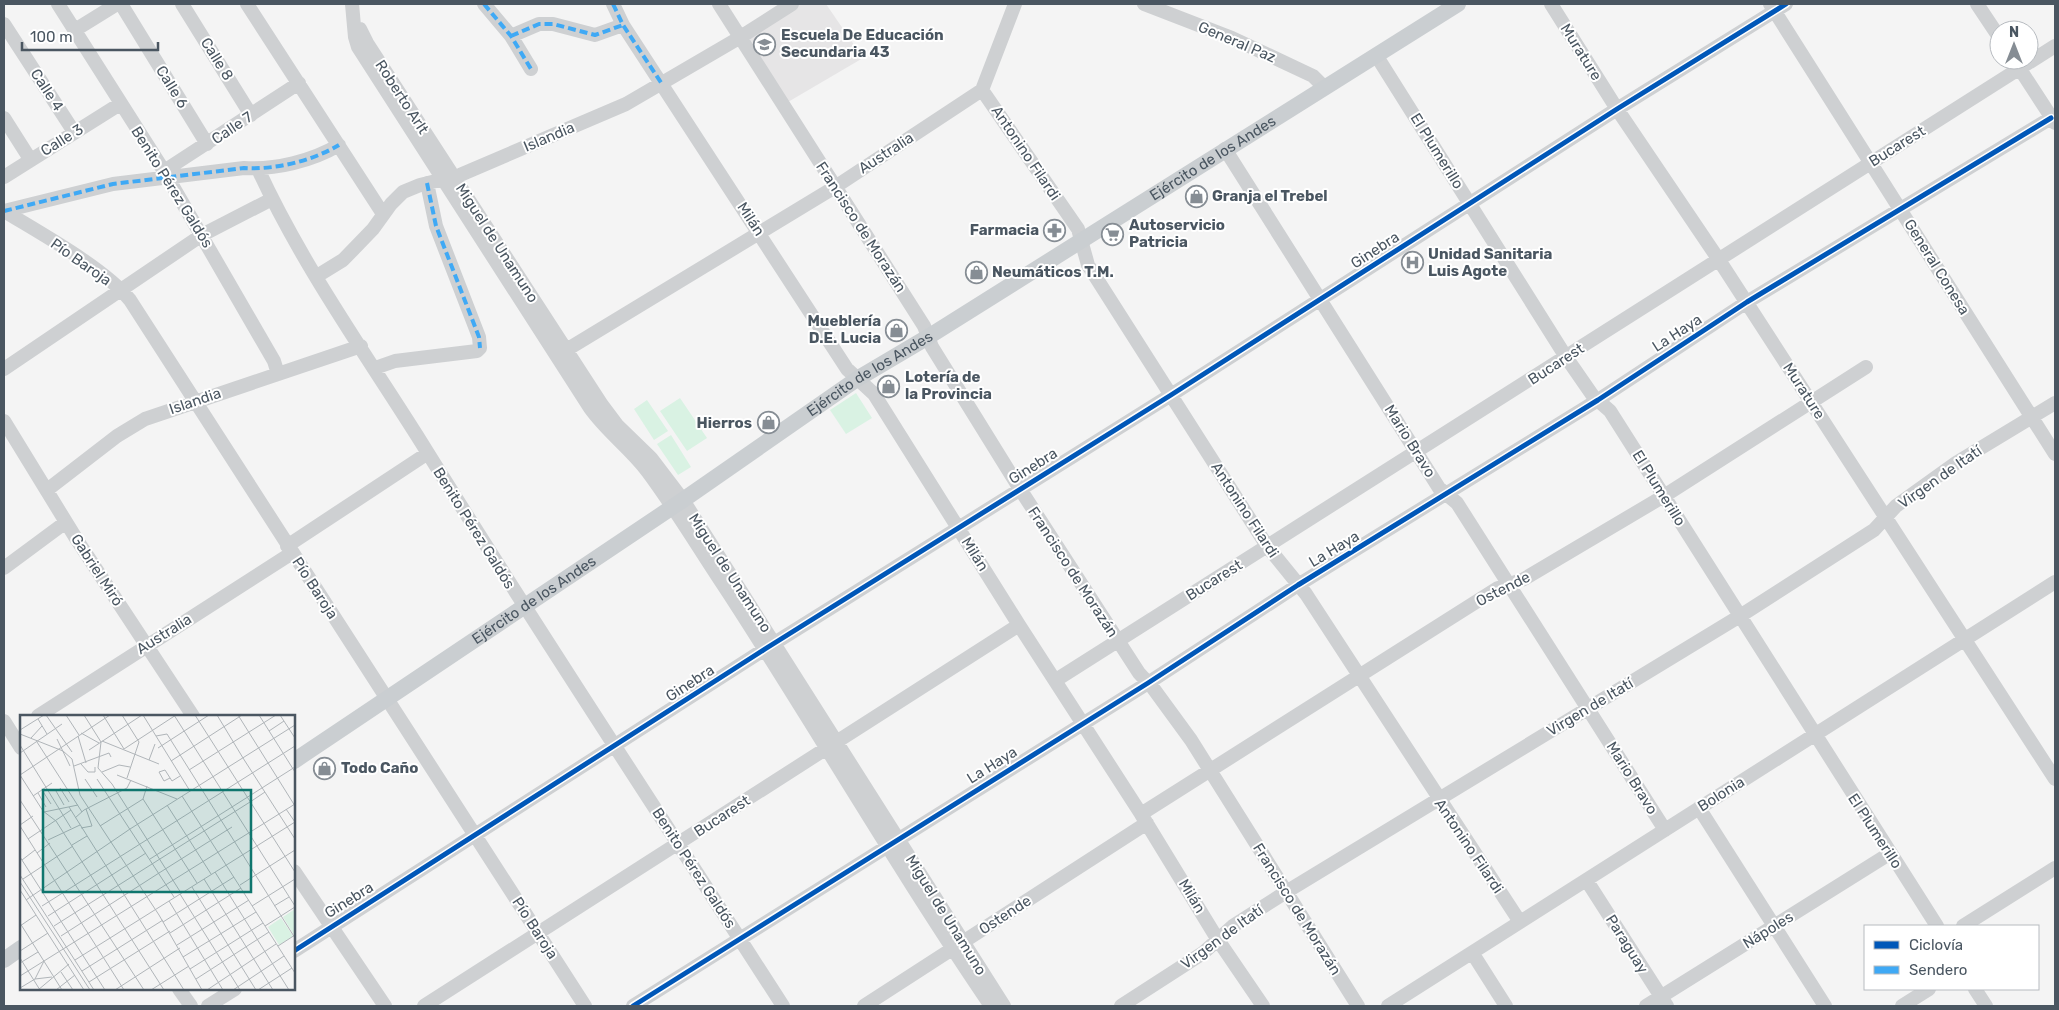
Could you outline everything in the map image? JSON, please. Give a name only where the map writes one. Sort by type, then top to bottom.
[{"type":"main road","name":"Ejército de los Andes","points":[[295,760],[678,504],[857,379],[928,337],[1325,88],[1452,5]]},
{"type":"main road","points":[[4,960],[20,949]]},
{"type":"street","name":"Benito Pérez Galdós","points":[[58,4],[166,174],[274,362],[278,374]]},
{"type":"street","points":[[75,30],[117,4]]},
{"type":"street","name":"Calle 6","points":[[121,4],[207,144]]},
{"type":"street","name":"Calle 8","points":[[182,4],[251,115]]},
{"type":"street","points":[[247,4],[383,214]]},
{"type":"street","points":[[484,4],[511,36],[532,68]]},
{"type":"street","name":"Milán","points":[[613,4],[624,25],[847,369],[874,394],[1019,625],[1144,818],[1218,940],[1262,1006]]},
{"type":"street","name":"Francisco de Morazán","points":[[719,4],[924,326],[928,337],[1020,489],[1118,641],[1191,740],[1358,1006]]},
{"type":"street","name":"Islandia","points":[[317,276],[343,260],[373,229],[383,214],[403,192],[427,183],[449,178],[626,104],[739,38],[792,4]]},
{"type":"street","points":[[982,90],[1014,4]]},
{"type":"street","name":"General Paz","points":[[1144,4],[1232,38],[1313,76],[1325,88]]},
{"type":"street","name":"Murature","points":[[1551,4],[1617,109],[1747,302],[2055,779]]},
{"type":"street","points":[[1977,4],[1989,23]]},
{"type":"street","name":"Ginebra","points":[[295,950],[770,646],[1320,300],[1777,6]]},
{"type":"street","name":"General Conesa","points":[[1777,6],[1871,162],[2055,454]]},
{"type":"street","name":"Roberto Arlt","points":[[353,9],[355,37],[358,47],[449,178]]},
{"type":"street","name":"Calle 4","points":[[4,24],[74,132]]},
{"type":"street","points":[[511,36],[539,24],[553,24],[595,35],[624,25]]},
{"type":"street","name":"Bucarest","points":[[2039,53],[2055,46]]},
{"type":"street","name":"El Plumerillo","points":[[1376,55],[1589,392],[1610,411],[1814,736],[1936,925]]},
{"type":"street","name":"Bucarest","points":[[1056,680],[1719,260],[1871,162],[2007,70]]},
{"type":"street","points":[[2020,70],[2052,115]]},
{"type":"street","name":"Calle 7","points":[[166,174],[207,144],[299,83]]},
{"type":"street","name":"Australia","points":[[561,353],[835,187],[982,90]]},
{"type":"street","name":"Antonino Filardi","points":[[982,90],[1073,223],[1081,240],[1088,265],[1267,546],[1298,585],[1520,922]]},
{"type":"street","name":"Calle 3","points":[[4,177],[120,104]]},
{"type":"street","name":"La Haya","points":[[633,1006],[1148,683],[1298,585],[1598,400],[1747,302],[2052,115]]},
{"type":"street","points":[[4,118],[30,159]]},
{"type":"street","points":[[4,211],[96,187],[166,174],[258,169],[318,156],[339,145]]},
{"type":"street","name":"Mario Bravo","points":[[1225,149],[1439,488],[1457,503],[1665,830]]},
{"type":"street","name":"Benito Pérez Galdós","points":[[258,169],[272,199],[317,276],[428,453],[524,606],[783,1006]]},
{"type":"street","name":"Miguel de Unamuno","points":[[449,178],[561,353],[610,416],[651,458],[678,504],[833,745],[957,946],[991,1006]]},
{"type":"street","points":[[375,368],[395,361],[477,351],[480,348],[479,336],[436,226],[427,183]]},
{"type":"street","points":[[4,370],[119,289],[202,235],[272,199]]},
{"type":"street","name":"Pío Baroja","points":[[4,211],[77,257],[119,289],[130,300],[585,1006]]},
{"type":"street","name":"Islandia","points":[[47,490],[131,427],[196,400],[361,346]]},
{"type":"street","name":"Ostende","points":[[864,1006],[957,946],[1210,772],[1359,676],[1498,588],[1524,579],[1664,496],[1866,367]]},
{"type":"street","name":"Virgen de Itatí","points":[[1122,1006],[1203,953],[1233,926],[1286,892],[1740,616],[1874,530],[1896,506],[1956,463],[2055,403]]},
{"type":"street","name":"Gabriel Miró","points":[[4,422],[66,522],[192,715]]},
{"type":"street","name":"Australia","points":[[40,715],[290,549],[428,453]]},
{"type":"street","points":[[4,568],[66,522]]},
{"type":"street","name":"Bolonia","points":[[1388,1006],[1473,954],[1520,922],[2055,582]]},
{"type":"street","name":"Bucarest","points":[[424,1006],[1019,625]]},
{"type":"street","points":[[4,721],[20,746]]},
{"type":"street","points":[[1699,808],[1824,1006]]},
{"type":"street","name":"Nápoles","points":[[1646,1006],[1664,1002],[1775,926],[1889,854]]},
{"type":"street","points":[[1965,925],[2055,868]]},
{"type":"street","points":[[295,872],[385,1006]]},
{"type":"street","name":"Paraguay","points":[[1587,881],[1664,1002]]},
{"type":"street","name":"Miguel de Unamuno","points":[[957,946],[1004,1006]]},
{"type":"street","points":[[1473,954],[1506,1006]]},
{"type":"street","points":[[180,990],[191,1006]]},
{"type":"street","points":[[208,1006],[233,990]]},
{"type":"street","points":[[1902,1006],[1928,990]]},
{"type":"street","points":[[1976,990],[1986,1006]]},
{"type":"shaded area","points":[[801,4],[826,4],[863,58],[788,102],[747,40]]},
{"type":"green space","points":[[856,393],[872,418],[846,434],[830,410]]},
{"type":"green space","points":[[680,398],[707,438],[687,451],[660,411]]},
{"type":"green space","points":[[647,400],[668,431],[654,440],[634,409]]},
{"type":"green space","points":[[671,435],[691,467],[678,475],[657,444]]},
{"type":"marked path","points":[[484,4],[511,36],[531,69]]},
{"type":"marked path","points":[[613,4],[623,25],[662,84]]},
{"type":"marked path","points":[[511,36],[539,24],[553,24],[595,35],[623,25]]},
{"type":"marked path","points":[[4,211],[113,184],[244,168],[281,166],[317,156],[339,145]]},
{"type":"marked path","points":[[427,183],[436,226],[479,337],[480,348]]},
{"type":"cycle path","points":[[295,950],[765,649],[1171,395],[1617,109],[1786,4]]},
{"type":"cycle path","points":[[633,1006],[1148,683],[1298,585],[1598,400],[1747,302],[2051,118]]},
{"type":"place","name":"Escuela De Educación Secundaria 43","points":[[765,44]]},
{"type":"place","name":"Granja el Trebel","points":[[1196,196]]},
{"type":"place","name":"Farmacia","points":[[1055,230]]},
{"type":"place","name":"Autoservicio Patricia","points":[[1113,234]]},
{"type":"place","name":"Unidad Sanitaria Luis Agote","points":[[1412,263]]},
{"type":"place","name":"Neumáticos T.M.","points":[[976,272]]},
{"type":"place","name":"Mueblería D.E. Lucia","points":[[897,330]]},
{"type":"place","name":"Lotería de la Provincia","points":[[889,386]]},
{"type":"place","name":"Hierros","points":[[768,423]]},
{"type":"place","name":"Todo Caño","points":[[325,768]]}]
